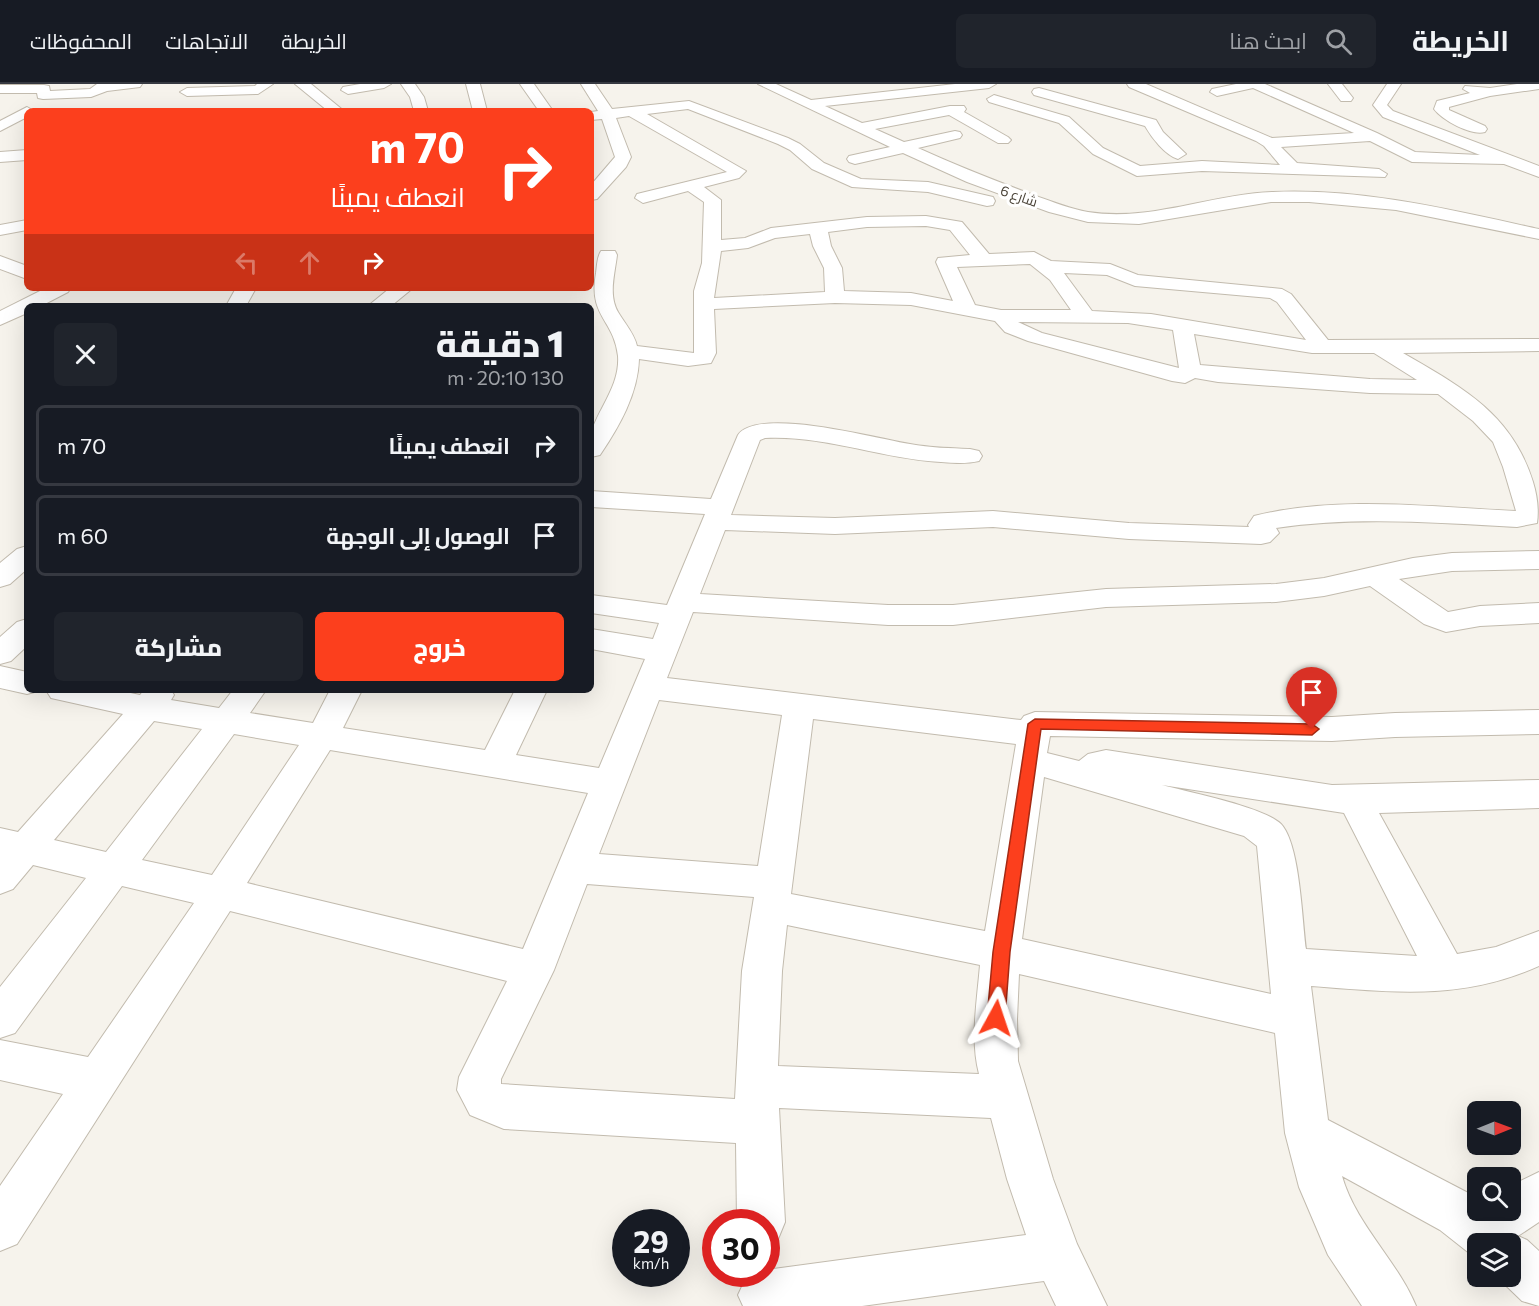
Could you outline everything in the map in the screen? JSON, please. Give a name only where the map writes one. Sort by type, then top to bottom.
[{"type":"street","points":[[0,89],[44,89],[91,93],[103,85],[135,84]]},
{"type":"street","points":[[176,104],[189,88],[231,96],[258,90],[266,84]]},
{"type":"street","points":[[302,84],[330,108]]},
{"type":"street","points":[[348,90],[384,84]]},
{"type":"street","points":[[408,84],[417,97],[420,108]]},
{"type":"street","points":[[473,84],[479,108]]},
{"type":"street","points":[[527,84],[544,108]]},
{"type":"street","points":[[588,84],[596,99],[599,114],[623,157],[620,164],[594,192]]},
{"type":"street","name":"شارع 6","points":[[765,84],[972,179],[1045,205],[1079,215],[1106,219]]},
{"type":"street","points":[[1134,84],[1211,115],[1269,143],[1293,168]]},
{"type":"street","points":[[1217,92],[1255,84],[1284,89],[1412,157],[1502,160]]},
{"type":"street","points":[[1335,84],[1346,99]]},
{"type":"street","points":[[1497,136],[1443,113],[1440,100],[1539,85]]},
{"type":"street","points":[[1452,86],[1490,92]]},
{"type":"street","points":[[1394,88],[1380,105],[1388,114],[1502,160],[1539,172]]},
{"type":"street","points":[[31,108],[36,104],[44,89]]},
{"type":"street","points":[[812,104],[870,90],[920,94],[1018,89],[1102,108],[1151,123],[1157,134],[1178,154]]},
{"type":"street","points":[[862,127],[977,106],[992,92]]},
{"type":"street","points":[[992,92],[1064,120],[1075,128],[1092,147],[1112,160],[1139,171],[1202,166],[1294,170],[1293,168],[1379,174]]},
{"type":"street","points":[[1102,108],[1159,93]]},
{"type":"street","points":[[636,95],[648,109]]},
{"type":"street","points":[[596,99],[616,97]]},
{"type":"street","points":[[599,114],[689,105],[783,141],[795,147],[818,166],[858,184],[908,185],[952,192],[1072,224],[1097,224],[1106,219],[1139,219],[1176,214],[1271,197],[1320,198],[1396,205],[1539,234]]},
{"type":"street","points":[[950,110],[1003,140]]},
{"type":"street","points":[[631,111],[738,171],[733,175],[643,198]]},
{"type":"street","points":[[1211,115],[1230,111]]},
{"type":"street","points":[[0,127],[24,113]]},
{"type":"street","points":[[1075,128],[1131,117]]},
{"type":"street","points":[[855,159],[955,135]]},
{"type":"street","points":[[1269,143],[1372,136]]},
{"type":"street","points":[[1112,160],[1178,154],[1281,155]]},
{"type":"street","points":[[0,157],[24,155]]},
{"type":"street","points":[[848,179],[936,162]]},
{"type":"street","points":[[627,351],[687,360],[703,358],[705,353],[704,291],[711,263],[713,200],[692,186]]},
{"type":"street","points":[[1157,199],[1176,214]]},
{"type":"street","points":[[710,246],[741,245],[771,233],[881,222],[926,221],[953,225],[960,229],[984,260]]},
{"type":"street","points":[[0,230],[23,226]]},
{"type":"street","points":[[0,236],[23,226]]},
{"type":"street","points":[[818,228],[822,246],[833,268],[835,297]]},
{"type":"street","points":[[594,445],[608,424],[620,398],[628,362],[620,327],[604,300],[608,255]]},
{"type":"street","points":[[967,310],[945,262],[1034,258],[1046,266],[1071,294],[1086,317]]},
{"type":"street","points":[[0,262],[24,272]]},
{"type":"street","points":[[1046,266],[1110,270],[1135,280],[1275,293],[1284,298],[1322,346]]},
{"type":"street","points":[[32,303],[56,291]]},
{"type":"street","points":[[382,303],[400,291]]},
{"type":"street","points":[[705,304],[835,297],[910,299],[1001,316],[1128,317],[1254,339],[1322,346],[1539,345]]},
{"type":"street","points":[[0,319],[24,307]]},
{"type":"street","points":[[1001,316],[1012,328],[1035,337],[1185,376],[1190,370],[1182,325]]},
{"type":"street","points":[[594,499],[835,526],[993,519],[1129,531],[1261,536],[1266,533],[1261,525],[1263,522],[1306,517],[1369,515],[1524,519],[1530,514],[1527,465],[1497,432],[1441,387],[1379,346]]},
{"type":"street","points":[[1190,370],[1218,375],[1370,386],[1441,387]]},
{"type":"street","points":[[970,456],[926,454],[822,434],[762,431],[750,435],[746,440],[576,868],[534,970],[480,1077],[479,1090],[485,1100],[504,1107],[757,1104],[1006,1097]]},
{"type":"street","points":[[0,554],[24,555]]},
{"type":"street","points":[[0,578],[24,558]]},
{"type":"street","points":[[594,604],[679,609],[953,615],[1107,598],[1209,597],[1276,593],[1324,587],[1452,562],[1539,560]]},
{"type":"street","points":[[1375,576],[1434,617],[1446,622],[1480,616],[1539,613]]},
{"type":"street","points":[[0,654],[24,632]]},
{"type":"street","points":[[594,640],[661,651]]},
{"type":"street","points":[[0,677],[24,682]]},
{"type":"street","points":[[647,687],[799,705],[1030,747],[1090,778],[1265,830],[1275,845],[1307,1133],[1323,1187],[1345,1238],[1391,1306]]},
{"type":"street","points":[[93,693],[155,699],[226,721],[610,783]]},
{"type":"street","points":[[0,1018],[247,693]]},
{"type":"street","points":[[0,1227],[322,736],[344,693]]},
{"type":"street","points":[[494,765],[530,693]]},
{"type":"street","points":[[0,878],[13,846],[155,699]]},
{"type":"street","points":[[761,1209],[757,1104],[762,971],[799,705]]},
{"type":"street","points":[[1082,1306],[1057,1255],[1030,1179],[997,1061],[996,1018],[1001,952],[1035,724],[1332,729],[1395,725],[1539,722]]},
{"type":"street","points":[[1090,778],[1092,767],[1106,763],[1302,795],[1355,800],[1459,794],[1539,794]]},
{"type":"street","points":[[1355,800],[1446,973]]},
{"type":"street","points":[[13,846],[221,892],[534,970]]},
{"type":"street","points":[[576,868],[773,895],[1001,952],[1296,1019]]},
{"type":"street","points":[[1290,966],[1417,975],[1446,973],[1498,965],[1539,948]]},
{"type":"street","points":[[0,1060],[96,1080]]},
{"type":"street","points":[[1307,1133],[1457,1213],[1482,1233]]},
{"type":"street","points":[[1506,1233],[1539,1195]]},
{"type":"street","points":[[763,1292],[1057,1255]]},
{"type":"street","points":[[1521,1267],[1539,1284]]},
{"type":"route","points":[[996,1018],[1001,952],[1035,724],[1312,729]]}]
